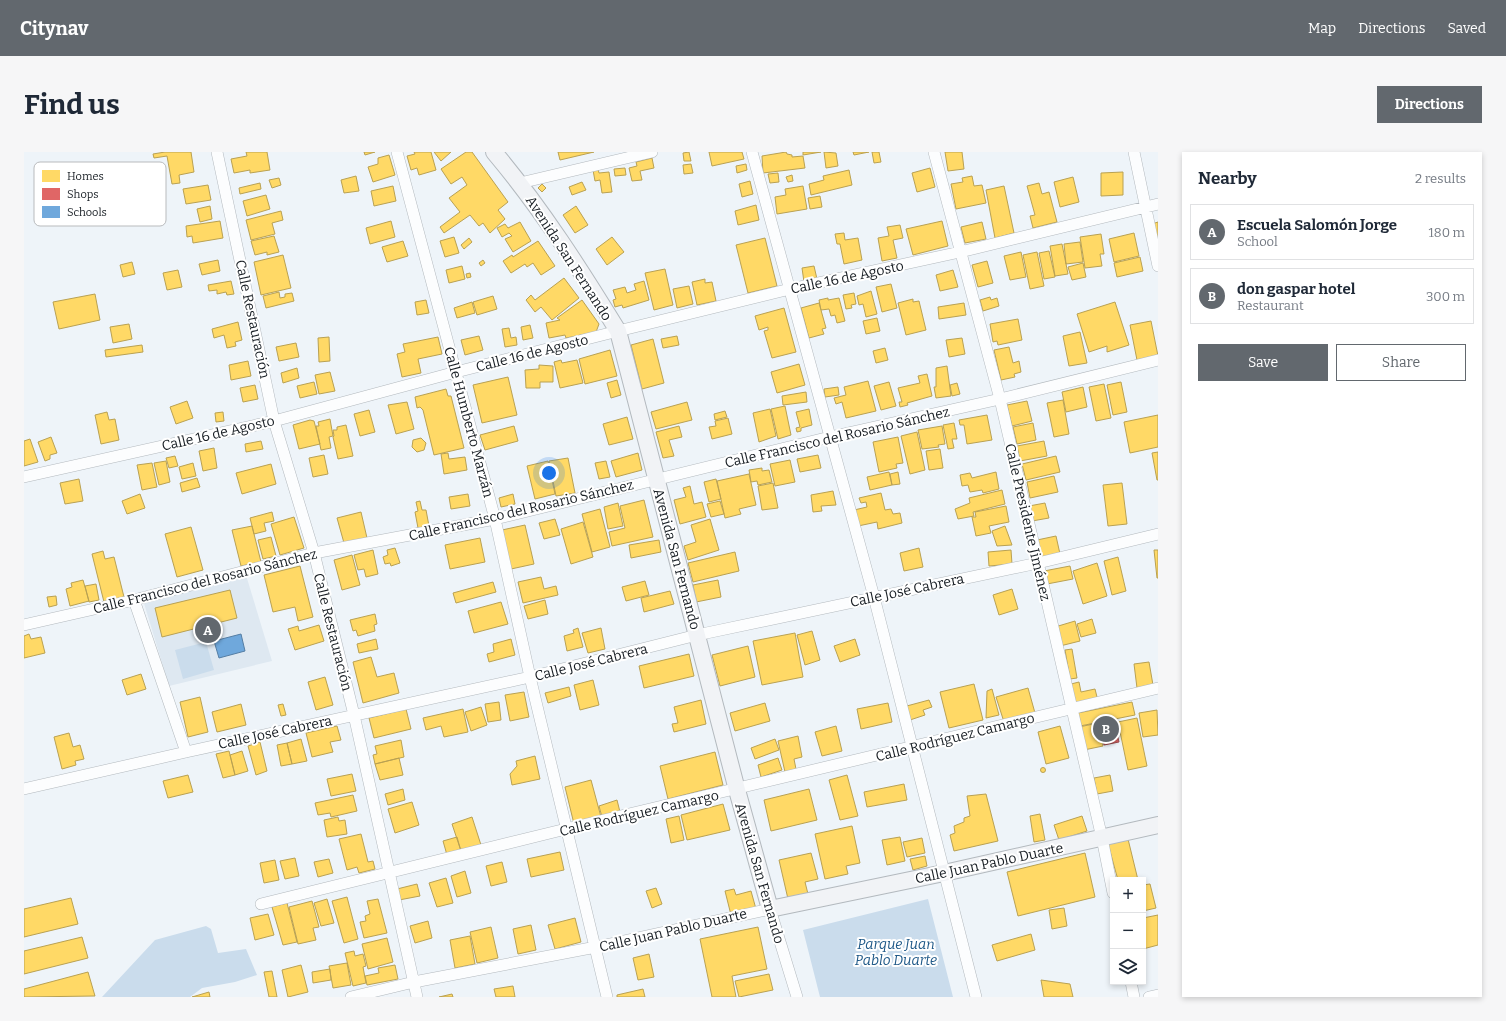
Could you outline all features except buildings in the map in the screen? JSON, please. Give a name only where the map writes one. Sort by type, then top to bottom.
[{"type":"street","name":"Calle Restauración","points":[[217,152],[274,421],[314,553],[354,715],[417,997]]},
{"type":"street","name":"Calle Humberto Marzán","points":[[397,152],[495,519],[530,678],[607,997]]},
{"type":"street","name":"Avenida San Fernando","points":[[494,152],[520,183],[582,271],[618,331],[737,790],[770,909],[797,997]]},
{"type":"street","points":[[520,183],[652,152]]},
{"type":"street","points":[[752,152],[874,597],[911,748],[976,997]]},
{"type":"street","name":"Calle Presidente Jiménez","points":[[934,152],[1000,399],[1110,878]]},
{"type":"street","points":[[1134,152],[1158,266]]},
{"type":"street","name":"Calle 16 de Agosto","points":[[24,477],[274,421],[456,372],[618,331],[790,289],[960,252],[1158,204]]},
{"type":"street","name":"Calle Francisco del Rosario Sánchez","points":[[24,625],[134,600],[314,553],[495,519],[830,437],[1000,399],[1158,360]]},
{"type":"street","name":"Calle José Cabrera","points":[[24,789],[354,715],[530,678],[697,635],[1038,563],[1158,534]]},
{"type":"street","points":[[134,600],[186,752]]},
{"type":"street","name":"Calle Rodríguez Camargo","points":[[261,904],[566,829],[737,790],[1158,688]]},
{"type":"street","name":"Calle Juan Pablo Duarte","points":[[351,997],[414,982],[596,948],[1158,825]]},
{"type":"street","points":[[1132,985],[1134,997]]},
{"type":"street","points":[[1149,997],[1158,995]]},
{"type":"shaded area","points":[[246,575],[272,661],[169,686],[143,600]]},
{"type":"green space","points":[[206,642],[214,670],[183,679],[175,650]]},
{"type":"green space","name":"Parque Juan Pablo Duarte","points":[[928,899],[953,997],[820,997],[803,930]]},
{"type":"green space","points":[[206,926],[211,929],[218,953],[246,949],[257,975],[235,982],[202,988],[190,997],[102,997],[155,940]]},
{"type":"place","name":"Escuela Salomón Jorge","points":[[208,630]]},
{"type":"place","name":"don gaspar hotel","points":[[1106,729]]}]
